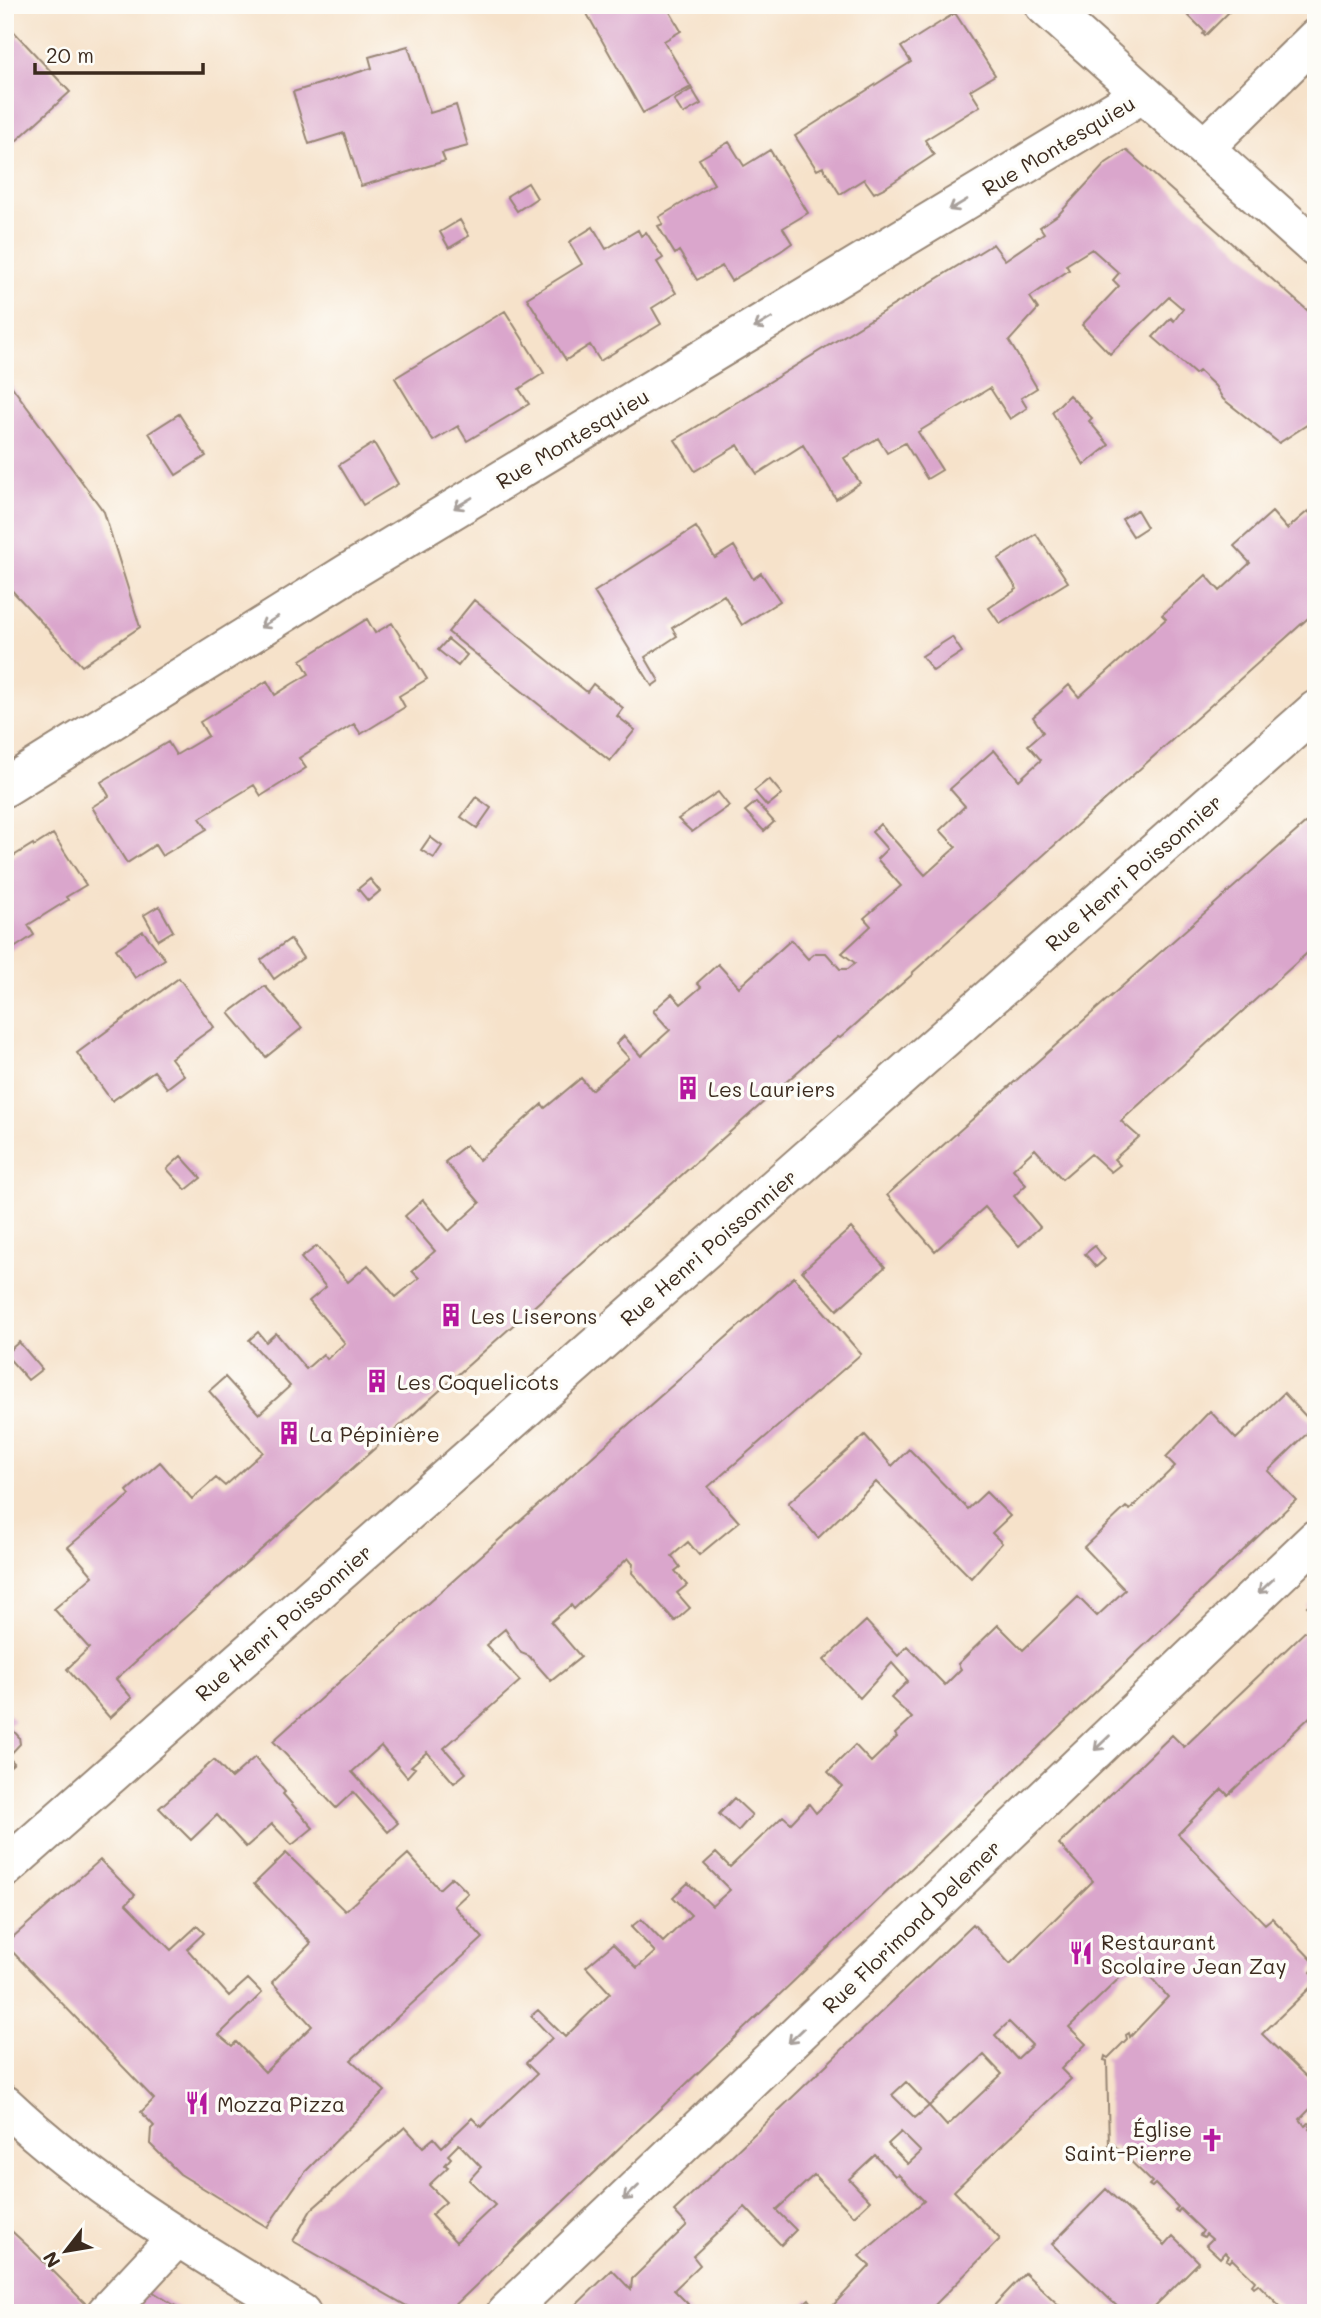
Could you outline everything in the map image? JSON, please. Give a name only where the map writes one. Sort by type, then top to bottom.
[{"type":"street","points":[[1044,5],[1316,248]]},
{"type":"street","points":[[1204,148],[1316,38]]},
{"type":"street","name":"Rue Montesquieu","points":[[5,787],[356,568],[1142,94]]},
{"type":"street","name":"Rue Henri Poissonnier","points":[[5,1868],[1316,710]]},
{"type":"street","name":"Rue Florimond Delemer","points":[[506,2313],[1316,1539]]},
{"type":"street","points":[[5,2105],[94,2181],[177,2237],[301,2313]]},
{"type":"street","points":[[106,2313],[177,2237]]},
{"type":"building","points":[[582,5],[666,5],[681,31],[664,41],[691,87],[643,113]]},
{"type":"building","points":[[1178,5],[1236,5],[1205,36],[1205,32]]},
{"type":"building","points":[[955,13],[995,75],[970,90],[980,106],[925,140],[934,155],[886,187],[874,193],[864,179],[840,194],[823,167],[817,170],[795,136],[911,62],[901,47]]},
{"type":"building","points":[[5,22],[70,92],[5,151]]},
{"type":"building","points":[[408,46],[430,113],[456,105],[468,146],[442,153],[445,161],[361,186],[344,133],[309,144],[293,92],[372,68],[369,57]]},
{"type":"building","points":[[692,89],[701,104],[683,114],[674,100]]},
{"type":"building","points":[[729,142],[744,166],[770,150],[808,213],[783,228],[792,243],[781,251],[731,281],[722,266],[697,280],[679,251],[675,254],[658,226],[663,224],[659,217],[714,184],[699,159]]},
{"type":"building","points":[[1126,150],[1316,318],[1316,423],[1313,421],[1279,443],[1223,399],[1215,386],[1199,371],[1195,374],[1153,337],[1171,318],[1174,321],[1183,309],[1169,297],[1110,354],[1082,325],[1119,286],[1113,280],[1119,273],[1092,249],[1066,265],[1069,270],[1030,297],[1038,309],[1009,341],[1037,388],[1021,398],[1027,408],[1010,419],[990,388],[918,432],[942,470],[927,479],[905,443],[887,453],[878,438],[844,458],[860,483],[836,499],[803,445],[757,474],[738,445],[695,471],[675,440],[993,244],[1005,260],[1044,233],[1040,227],[1059,214],[1106,163]]},
{"type":"building","points":[[528,183],[537,198],[517,211],[507,196]]},
{"type":"building","points":[[460,220],[469,236],[449,248],[440,232]]},
{"type":"building","points":[[593,227],[606,249],[638,230],[641,236],[646,232],[663,258],[657,262],[676,293],[652,308],[661,324],[600,361],[590,345],[566,360],[527,298],[582,264],[569,242]]},
{"type":"building","points":[[505,311],[544,373],[519,389],[529,404],[467,441],[458,426],[433,441],[395,378]]},
{"type":"building","points":[[5,377],[104,512],[140,627],[82,666],[5,583]]},
{"type":"building","points":[[1069,395],[1092,418],[1089,421],[1109,445],[1084,465],[1052,412]]},
{"type":"building","points":[[179,414],[206,456],[176,475],[149,433]]},
{"type":"building","points":[[374,443],[398,484],[363,505],[339,465]]},
{"type":"building","points":[[1137,510],[1147,527],[1133,536],[1122,519]]},
{"type":"building","points":[[1308,511],[1316,520],[1316,611],[913,974],[840,1038],[822,1050],[116,1679],[132,1698],[110,1718],[67,1669],[89,1648],[54,1609],[93,1576],[68,1547],[130,1495],[127,1491],[160,1462],[192,1499],[216,1478],[225,1486],[263,1452],[209,1391],[225,1377],[259,1414],[290,1386],[249,1340],[258,1332],[266,1342],[276,1333],[306,1369],[323,1354],[327,1359],[345,1343],[309,1301],[326,1287],[301,1258],[317,1246],[348,1282],[368,1265],[396,1297],[419,1278],[412,1271],[435,1251],[405,1216],[423,1200],[449,1231],[480,1203],[445,1162],[466,1145],[479,1160],[542,1104],[545,1108],[581,1078],[591,1090],[629,1058],[616,1044],[624,1036],[641,1056],[670,1030],[653,1011],[672,994],[681,1004],[701,987],[697,983],[718,964],[739,987],[791,940],[808,959],[815,953],[826,953],[840,969],[848,969],[855,963],[842,953],[871,926],[864,918],[901,886],[877,859],[887,849],[872,832],[880,824],[925,875],[956,847],[940,830],[965,806],[950,789],[994,750],[1019,780],[1041,760],[1028,745],[1043,732],[1033,717],[1069,685],[1079,697],[1166,619],[1162,615],[1206,575],[1220,591],[1250,563],[1234,546],[1272,512],[1287,529]]},
{"type":"building","points":[[696,527],[715,558],[734,546],[753,579],[761,573],[780,601],[742,625],[724,595],[672,628],[677,636],[645,657],[659,681],[652,686],[594,592]]},
{"type":"building","points":[[1036,534],[1068,582],[1000,624],[989,608],[1017,589],[998,559]]},
{"type":"building","points":[[474,600],[587,692],[593,684],[623,708],[617,716],[635,730],[610,761],[448,632]]},
{"type":"building","points":[[367,619],[375,633],[392,623],[427,679],[399,696],[405,707],[361,734],[354,724],[326,741],[299,758],[306,768],[261,796],[254,785],[200,818],[207,829],[162,856],[155,845],[127,863],[92,807],[109,796],[101,782],[168,742],[176,755],[208,736],[200,722],[267,681],[275,695],[309,674],[301,660]]},
{"type":"building","points":[[952,637],[962,652],[933,671],[922,656]]},
{"type":"building","points":[[448,639],[467,655],[458,666],[438,650]]},
{"type":"building","points":[[769,779],[782,794],[767,806],[754,791]]},
{"type":"building","points":[[718,792],[729,806],[692,832],[678,819]]},
{"type":"building","points":[[476,797],[491,808],[477,828],[461,817]]},
{"type":"building","points":[[756,802],[774,822],[764,831],[745,811]]},
{"type":"building","points":[[1316,814],[1316,945],[1121,1121],[1139,1137],[1114,1159],[1120,1165],[1111,1172],[1091,1154],[1062,1179],[1035,1149],[1013,1169],[1026,1185],[1014,1196],[1040,1227],[1019,1246],[985,1207],[935,1251],[887,1195]]},
{"type":"building","points":[[53,834],[86,885],[66,897],[68,900],[28,925],[34,935],[5,954],[5,847],[12,857]]},
{"type":"building","points":[[430,837],[442,846],[434,858],[421,850]]},
{"type":"building","points":[[370,879],[380,891],[368,901],[358,889]]},
{"type":"building","points":[[159,906],[173,931],[158,940],[144,915]]},
{"type":"building","points":[[143,931],[165,959],[135,978],[116,949]]},
{"type":"building","points":[[290,939],[303,958],[274,979],[261,960]]},
{"type":"building","points":[[179,978],[214,1027],[171,1058],[184,1075],[167,1088],[154,1071],[112,1101],[77,1053]]},
{"type":"building","points":[[265,986],[302,1028],[266,1057],[229,1013]]},
{"type":"building","points":[[181,1156],[201,1178],[186,1190],[167,1169]]},
{"type":"building","points":[[851,1228],[885,1267],[837,1310],[802,1271]]},
{"type":"building","points":[[1095,1246],[1105,1259],[1096,1267],[1085,1254]]},
{"type":"building","points":[[794,1277],[861,1354],[708,1487],[739,1522],[699,1555],[688,1542],[672,1556],[680,1567],[675,1571],[687,1585],[677,1593],[690,1608],[675,1621],[632,1573],[633,1564],[628,1558],[574,1609],[571,1605],[551,1622],[581,1657],[551,1681],[529,1656],[521,1653],[505,1629],[486,1645],[520,1681],[444,1748],[466,1773],[454,1783],[427,1752],[411,1766],[415,1768],[407,1777],[381,1746],[352,1772],[398,1823],[388,1832],[353,1792],[336,1808],[273,1741]]},
{"type":"building","points":[[19,1342],[42,1369],[28,1380],[5,1354]]},
{"type":"building","points":[[1284,1393],[1315,1426],[1268,1471],[1296,1500],[447,2313],[419,2313],[293,2241],[311,2210],[405,2127],[423,2147],[434,2138],[442,2147],[472,2118],[481,2127],[537,2074],[526,2063],[552,2038],[531,2016],[538,2010],[565,2037],[610,1993],[586,1967],[613,1944],[637,1968],[655,1952],[631,1927],[641,1919],[663,1942],[691,1915],[673,1897],[688,1883],[712,1906],[730,1890],[704,1864],[716,1853],[730,1867],[783,1816],[791,1823],[809,1804],[816,1813],[842,1786],[828,1772],[855,1745],[871,1762],[897,1737],[895,1734],[912,1718],[891,1698],[908,1681],[892,1663],[860,1698],[824,1660],[866,1621],[898,1656],[907,1646],[945,1685],[961,1669],[958,1664],[998,1625],[1023,1650],[1078,1597],[1097,1616],[1125,1590],[1084,1547],[1126,1507],[1130,1510],[1175,1466],[1166,1457],[1210,1411],[1236,1439]],"holes":[[[459,2144],[481,2167],[469,2180],[495,2205],[456,2242],[431,2215],[446,2202],[429,2185],[448,2167],[445,2165],[451,2158],[448,2155]]]},
{"type":"building","points":[[865,1435],[892,1466],[909,1449],[968,1509],[986,1492],[1010,1516],[992,1533],[1002,1543],[971,1578],[876,1482],[818,1538],[788,1503]]},
{"type":"building","points":[[1316,1598],[1316,1614],[1307,1606]]},
{"type":"building","points":[[1316,1621],[1316,1711],[1228,1795],[1222,1789],[1178,1834],[1265,1924],[1272,1918],[1316,1964],[1311,1972],[1316,1977],[1316,1982],[1262,2034],[1316,2086],[1316,2103],[1300,2119],[1305,2126],[1309,2123],[1312,2125],[1309,2128],[1316,2135],[1316,2313],[1288,2313],[1284,2308],[1280,2312],[1280,2306],[1258,2284],[1254,2287],[1252,2285],[1255,2281],[1232,2259],[1230,2262],[1226,2260],[1229,2256],[1225,2252],[1220,2258],[1206,2245],[1212,2239],[1206,2234],[1204,2237],[1200,2235],[1203,2231],[1180,2209],[1178,2212],[1175,2210],[1178,2207],[1155,2184],[1152,2187],[1149,2185],[1152,2182],[1114,2145],[1111,2148],[1109,2146],[1105,2056],[1108,2058],[1127,2039],[1126,2035],[1129,2033],[1130,2037],[1168,1997],[1137,1961],[1069,2027],[1086,2044],[1061,2069],[1071,2079],[954,2191],[1000,2239],[927,2313],[826,2313],[870,2266],[859,2256],[924,2201],[875,2155],[849,2179],[870,2201],[854,2216],[814,2175],[776,2210],[796,2230],[781,2245],[745,2207],[693,2256],[700,2265],[674,2290],[688,2304],[684,2307],[690,2313],[568,2313],[612,2270],[631,2290],[632,2279],[687,2225],[674,2211],[973,1924],[1010,1964],[1093,1881],[1059,1844],[1172,1735],[1184,1747]],"holes":[[[1009,2022],[1032,2045],[1017,2059],[995,2035]],[[984,2055],[1002,2074],[947,2126],[929,2106]],[[906,2082],[929,2106],[915,2118],[892,2095]],[[901,2132],[921,2152],[908,2164],[888,2144]]]},
{"type":"building","points":[[5,1710],[14,1720],[9,1726],[19,1737],[20,1744],[8,1757],[14,1763],[5,1771]]},
{"type":"building","points":[[255,1757],[313,1828],[292,1845],[272,1824],[246,1847],[217,1815],[191,1840],[159,1808],[214,1760],[231,1778]]},
{"type":"building","points":[[734,1798],[752,1815],[738,1831],[719,1814]]},
{"type":"building","points":[[286,1853],[345,1911],[408,1854],[439,1889],[452,1877],[468,1893],[454,1906],[483,1938],[351,2060],[385,2091],[305,2172],[267,2227],[180,2174],[150,2144],[151,2129],[154,2126],[141,2112],[154,2099],[5,1944],[100,1860],[135,1895],[126,1904],[171,1950],[197,1926],[204,1933],[187,1949],[229,1996],[248,1979],[262,1993],[219,2035],[232,2046],[236,2042],[265,2072],[312,2026],[272,1982],[311,1943],[254,1884]]},
{"type":"building","points":[[1106,2189],[1165,2245],[1173,2236],[1199,2262],[1148,2313],[1124,2313],[1052,2244]]},
{"type":"building","points":[[5,2225],[30,2248],[95,2313],[5,2313]]},
{"type":"building","points":[[1025,2273],[1067,2313],[987,2313]]},
{"type":"building","points":[[139,2283],[182,2310],[188,2313],[114,2313]]},
{"type":"building","points":[[809,2299],[819,2313],[793,2313]]},
{"type":"place","name":"Les Lauriers","points":[[688,1088]]},
{"type":"place","name":"Les Liserons","points":[[451,1315]]},
{"type":"place","name":"Les Coquelicots","points":[[377,1381]]},
{"type":"place","name":"La Pépinière","points":[[289,1433]]},
{"type":"place","name":"Restaurant Scolaire Jean Zay","points":[[1081,1953]]},
{"type":"place","name":"Mozza Pizza","points":[[197,2103]]},
{"type":"place","name":"Église Saint-Pierre","points":[[1212,2140]]}]
